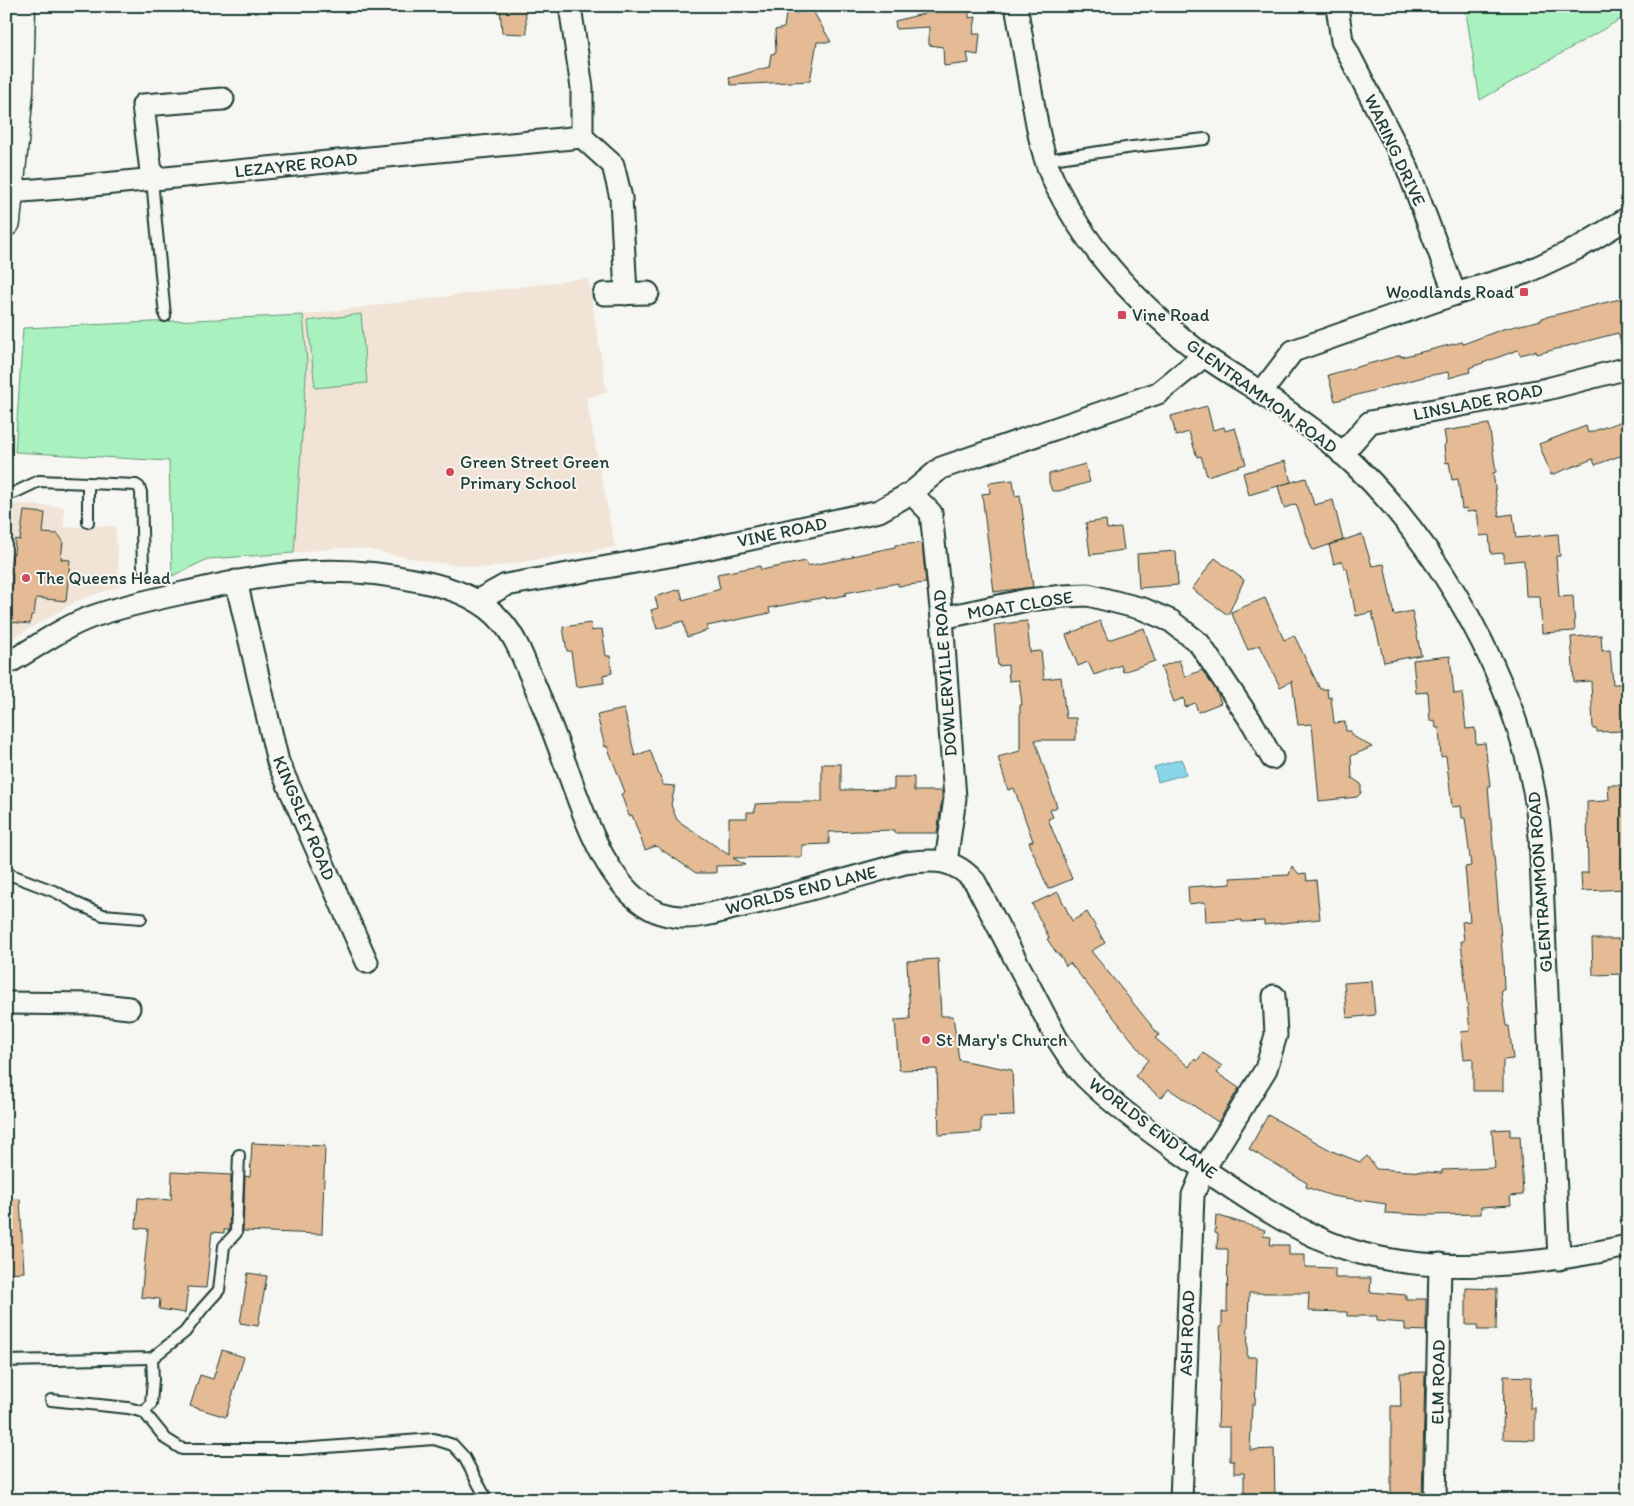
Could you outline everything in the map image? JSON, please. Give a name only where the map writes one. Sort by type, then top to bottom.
[{"type":"main road","points":[[6,222],[19,92],[16,19]]},
{"type":"street","points":[[570,6],[582,88],[582,137],[613,165],[621,198],[626,294]]},
{"type":"street","name":"GLENTRAMMON ROAD","points":[[1016,6],[1036,121],[1045,160],[1056,187],[1088,239],[1116,275],[1140,300],[1204,356],[1261,393],[1320,435],[1370,481],[1410,526],[1458,600],[1482,643],[1501,684],[1528,763],[1540,837],[1559,1259]]},
{"type":"street","name":"WARING DRIVE","points":[[1336,6],[1342,42],[1407,168],[1455,294]]},
{"type":"street","points":[[152,180],[143,105],[223,99]]},
{"type":"street","name":"LEZAYRE ROAD","points":[[10,192],[152,180],[582,137]]},
{"type":"street","points":[[1261,393],[1292,351],[1455,294],[1525,273],[1578,248],[1628,218]]},
{"type":"street","points":[[604,294],[648,293]]},
{"type":"street","name":"VINE ROAD","points":[[478,601],[506,585],[691,552],[879,511],[911,493],[941,468],[1158,393],[1204,356]]},
{"type":"street","name":"LINSLADE ROAD","points":[[1342,454],[1370,422],[1547,389],[1628,368]]},
{"type":"street","name":"DOWLERVILLE ROAD","points":[[911,493],[931,513],[942,618],[955,798],[946,862]]},
{"type":"street","name":"WORLDS END LANE","points":[[6,664],[47,638],[92,617],[118,608],[236,581],[293,572],[361,571],[400,576],[455,589],[478,601],[502,621],[517,644],[539,693],[577,794],[603,854],[627,890],[646,906],[669,916],[697,916],[766,901],[905,863],[922,861],[946,862],[957,866],[968,875],[978,888],[1049,1025],[1066,1053],[1081,1072],[1126,1112],[1166,1143],[1247,1197],[1307,1232],[1348,1250],[1392,1260],[1440,1264],[1505,1264],[1559,1259],[1628,1246]]},
{"type":"street","name":"KINGSLEY ROAD","points":[[236,581],[278,762],[366,962]]},
{"type":"street","name":"MOAT CLOSE","points":[[942,618],[1027,600],[1088,595],[1143,609],[1171,620],[1199,643],[1253,724],[1272,758]]},
{"type":"street","name":"ASH ROAD","points":[[1181,1500],[1193,1195],[1204,1169],[1266,1069],[1276,1035],[1274,996]]},
{"type":"street","points":[[6,1003],[94,1004],[129,1008]]},
{"type":"street","name":"ELM ROAD","points":[[1436,1500],[1440,1264]]},
{"type":"lane","points":[[1045,160],[1133,146],[1205,139]]},
{"type":"lane","points":[[152,180],[165,316]]},
{"type":"lane","points":[[6,495],[39,481],[136,485],[141,492],[143,568]]},
{"type":"lane","points":[[88,483],[88,522]]},
{"type":"lane","points":[[6,873],[56,892],[78,904],[103,914],[141,918]]},
{"type":"lane","points":[[6,1361],[152,1358],[185,1332],[219,1290],[224,1246],[236,1233],[239,1155]]},
{"type":"lane","points":[[144,1412],[151,1404],[152,1358]]},
{"type":"lane","points":[[52,1400],[128,1408],[144,1412],[166,1439],[182,1448],[300,1449],[434,1439],[453,1445],[464,1457],[487,1500]]},
{"type":"shaded area","name":"Green Street Green Primary School","points":[[588,278],[607,393],[586,397],[615,547],[486,568],[430,562],[366,549],[336,548],[294,553],[307,362],[303,315]]},
{"type":"shaded area","points":[[11,499],[14,504],[64,507],[64,527],[115,526],[120,586],[79,600],[6,642],[6,502]]},
{"type":"green space","points":[[1465,6],[1628,6],[1628,15],[1480,100]]},
{"type":"green space","points":[[361,314],[367,383],[315,388],[308,321]]},
{"type":"green space","points":[[303,315],[307,362],[294,553],[208,559],[172,576],[169,461],[15,452],[23,328]]},
{"type":"water","points":[[1182,759],[1186,774],[1158,782],[1154,767]]},
{"type":"building","points":[[500,6],[525,6],[527,34],[502,33]]},
{"type":"building","points":[[935,6],[969,6],[969,18],[976,17],[973,34],[980,34],[978,55],[967,53],[969,63],[944,66],[943,47],[929,45],[929,27],[896,29],[895,21],[935,11]]},
{"type":"building","points":[[813,11],[831,42],[817,42],[810,81],[731,85],[729,78],[769,67],[771,54],[776,53],[775,30],[784,28],[786,14]]},
{"type":"building","points":[[1628,297],[1628,347],[1622,347],[1618,333],[1537,354],[1536,351],[1520,355],[1518,350],[1469,368],[1470,372],[1449,378],[1448,372],[1427,376],[1335,401],[1328,375],[1401,355],[1401,357],[1462,342],[1463,344],[1503,329]]},
{"type":"building","points":[[1207,406],[1213,430],[1224,427],[1225,431],[1235,428],[1246,464],[1207,476],[1201,456],[1197,457],[1189,432],[1176,436],[1171,416]]},
{"type":"building","points":[[1628,419],[1628,453],[1595,465],[1593,459],[1551,475],[1539,444],[1586,426],[1588,433]]},
{"type":"building","points":[[1489,424],[1496,472],[1493,473],[1499,516],[1513,514],[1516,538],[1558,534],[1560,556],[1556,556],[1559,597],[1573,596],[1575,631],[1542,633],[1540,596],[1526,596],[1524,560],[1504,562],[1504,553],[1491,554],[1489,535],[1480,536],[1477,511],[1467,512],[1466,508],[1462,509],[1458,479],[1452,480],[1449,462],[1446,463],[1444,431]]},
{"type":"building","points":[[1285,461],[1291,482],[1249,495],[1243,473]]},
{"type":"building","points":[[1085,464],[1090,482],[1059,491],[1052,491],[1049,474]]},
{"type":"building","points":[[1306,478],[1314,505],[1333,500],[1343,540],[1314,550],[1296,504],[1284,508],[1278,486]]},
{"type":"building","points":[[1013,480],[1015,496],[1020,495],[1033,587],[994,592],[982,494],[990,493],[989,483]]},
{"type":"building","points":[[24,511],[45,513],[43,533],[58,534],[63,541],[61,559],[70,560],[66,601],[36,598],[34,615],[31,615],[30,624],[9,622],[13,574],[9,573],[12,554],[14,554],[15,539],[20,540]]},
{"type":"building","points":[[1106,520],[1107,529],[1121,528],[1124,550],[1090,555],[1086,523]]},
{"type":"building","points":[[1362,534],[1372,566],[1384,564],[1394,615],[1412,611],[1421,655],[1384,662],[1372,612],[1356,616],[1347,568],[1344,568],[1342,561],[1334,564],[1329,545]]},
{"type":"building","points":[[922,543],[926,583],[898,586],[898,583],[845,593],[846,595],[826,599],[826,597],[769,608],[770,613],[707,626],[708,630],[687,637],[683,621],[657,629],[651,610],[658,608],[655,597],[680,589],[683,600],[720,589],[717,574],[760,566],[761,570],[806,561],[807,566],[895,547],[895,545]]},
{"type":"building","points":[[1176,551],[1178,585],[1139,588],[1137,554]]},
{"type":"building","points":[[1215,558],[1244,580],[1228,615],[1192,589]]},
{"type":"building","points":[[1265,598],[1284,640],[1294,635],[1320,689],[1327,689],[1328,698],[1331,697],[1334,723],[1345,722],[1346,731],[1351,731],[1351,735],[1372,747],[1351,756],[1352,778],[1361,784],[1361,793],[1357,797],[1319,801],[1312,724],[1298,725],[1292,681],[1280,687],[1260,645],[1248,650],[1231,612]]},
{"type":"building","points":[[1027,621],[1030,652],[1041,651],[1044,679],[1061,677],[1066,718],[1076,718],[1076,740],[1035,740],[1057,807],[1050,810],[1053,817],[1048,819],[1072,879],[1048,889],[1029,842],[1033,841],[1014,788],[1008,790],[998,757],[1020,751],[1020,705],[1022,705],[1019,680],[1009,681],[1008,665],[998,666],[994,625]]},
{"type":"building","points":[[1100,621],[1108,640],[1144,628],[1155,661],[1123,672],[1121,665],[1094,675],[1088,662],[1078,666],[1066,635]]},
{"type":"building","points":[[591,623],[592,631],[602,629],[606,656],[610,656],[612,673],[603,675],[604,683],[576,687],[571,651],[567,651],[563,627]]},
{"type":"building","points":[[1601,635],[1602,651],[1610,650],[1613,684],[1621,684],[1622,700],[1628,699],[1628,716],[1623,716],[1623,731],[1597,732],[1597,729],[1593,729],[1591,681],[1574,682],[1571,637]]},
{"type":"building","points":[[1450,656],[1454,694],[1462,693],[1466,729],[1475,728],[1476,744],[1485,743],[1503,962],[1504,990],[1501,990],[1506,1026],[1509,1026],[1513,1059],[1503,1060],[1503,1091],[1473,1091],[1473,1058],[1464,1059],[1461,1032],[1470,1031],[1461,941],[1464,941],[1462,922],[1470,921],[1465,867],[1471,866],[1465,818],[1462,818],[1461,806],[1452,807],[1446,756],[1441,757],[1439,728],[1436,728],[1435,720],[1430,721],[1428,692],[1416,693],[1413,660]]},
{"type":"building","points":[[1179,660],[1185,677],[1202,670],[1216,690],[1221,703],[1198,712],[1195,703],[1185,707],[1184,698],[1174,702],[1161,667]]},
{"type":"building","points":[[624,709],[635,756],[650,750],[663,785],[675,786],[671,805],[677,820],[729,855],[729,818],[747,818],[747,812],[755,812],[755,804],[822,802],[822,764],[841,764],[841,790],[894,789],[894,777],[914,777],[914,791],[942,791],[937,833],[894,833],[894,830],[829,832],[829,844],[802,845],[802,857],[733,858],[745,865],[716,866],[716,873],[696,873],[656,846],[645,850],[632,815],[629,816],[621,794],[625,792],[607,746],[605,747],[597,715]]},
{"type":"building","points":[[1608,785],[1628,785],[1628,889],[1582,891],[1581,873],[1588,873],[1587,802],[1609,800]]},
{"type":"building","points":[[1292,866],[1299,874],[1306,873],[1307,881],[1316,880],[1320,919],[1264,925],[1264,921],[1206,922],[1205,902],[1189,904],[1188,887],[1231,884],[1230,878],[1289,875]]},
{"type":"building","points":[[1058,892],[1072,921],[1087,912],[1105,943],[1091,951],[1159,1035],[1155,1038],[1189,1067],[1194,1059],[1197,1061],[1203,1053],[1222,1066],[1217,1073],[1239,1088],[1218,1122],[1169,1089],[1161,1098],[1135,1076],[1148,1060],[1070,963],[1066,966],[1047,939],[1049,938],[1032,904]]},
{"type":"building","points":[[1592,939],[1622,939],[1623,974],[1593,975]]},
{"type":"building","name":"St Mary's Church","points":[[938,959],[941,1016],[953,1016],[959,1060],[1012,1070],[1014,1116],[981,1117],[981,1132],[939,1135],[937,1069],[899,1070],[895,1020],[910,1019],[907,961]]},
{"type":"building","points":[[1372,981],[1375,1015],[1347,1018],[1344,983]]},
{"type":"building","points":[[1268,1115],[1332,1151],[1360,1162],[1367,1156],[1376,1169],[1442,1173],[1442,1170],[1495,1168],[1492,1130],[1510,1129],[1510,1136],[1520,1136],[1523,1195],[1510,1196],[1511,1205],[1481,1207],[1481,1214],[1423,1215],[1385,1213],[1386,1204],[1332,1196],[1306,1187],[1307,1183],[1249,1149]]},
{"type":"building","points":[[252,1143],[325,1146],[322,1234],[243,1231],[245,1176],[250,1177]]},
{"type":"building","points":[[172,1172],[231,1175],[229,1230],[224,1230],[224,1233],[212,1232],[206,1288],[188,1287],[185,1313],[159,1309],[160,1299],[141,1297],[148,1229],[136,1228],[138,1198],[171,1200]]},
{"type":"building","points":[[20,1199],[24,1272],[6,1273],[6,1200]]},
{"type":"building","points":[[1216,1215],[1265,1230],[1263,1236],[1271,1237],[1270,1245],[1289,1245],[1289,1255],[1305,1255],[1305,1267],[1335,1268],[1335,1278],[1371,1278],[1370,1292],[1406,1295],[1406,1299],[1426,1299],[1426,1331],[1405,1330],[1405,1323],[1377,1321],[1377,1316],[1347,1316],[1347,1312],[1308,1311],[1309,1293],[1249,1293],[1247,1357],[1257,1357],[1255,1405],[1252,1405],[1250,1450],[1274,1449],[1275,1500],[1244,1500],[1244,1473],[1234,1473],[1234,1461],[1230,1461],[1230,1427],[1218,1427],[1220,1327],[1222,1327],[1222,1312],[1227,1312],[1228,1249],[1217,1249],[1218,1234],[1215,1233]]},
{"type":"building","points":[[248,1273],[267,1276],[258,1326],[240,1323]]},
{"type":"building","points":[[1466,1288],[1497,1289],[1496,1330],[1477,1330],[1478,1325],[1466,1325]]},
{"type":"building","points":[[222,1350],[244,1357],[226,1417],[190,1406],[200,1375],[213,1379]]},
{"type":"building","points":[[1425,1372],[1422,1500],[1391,1500],[1391,1406],[1401,1406],[1400,1373]]},
{"type":"building","points":[[1504,1376],[1531,1377],[1530,1408],[1535,1408],[1535,1440],[1503,1439]]},
{"type":"place","name":"Woodlands Road","points":[[1524,292]]},
{"type":"place","name":"Vine Road","points":[[1122,315]]},
{"type":"place","name":"Green Street Green Primary School","points":[[450,472]]},
{"type":"place","name":"The Queens Head","points":[[26,578]]},
{"type":"place","name":"St Mary's Church","points":[[926,1040]]}]
